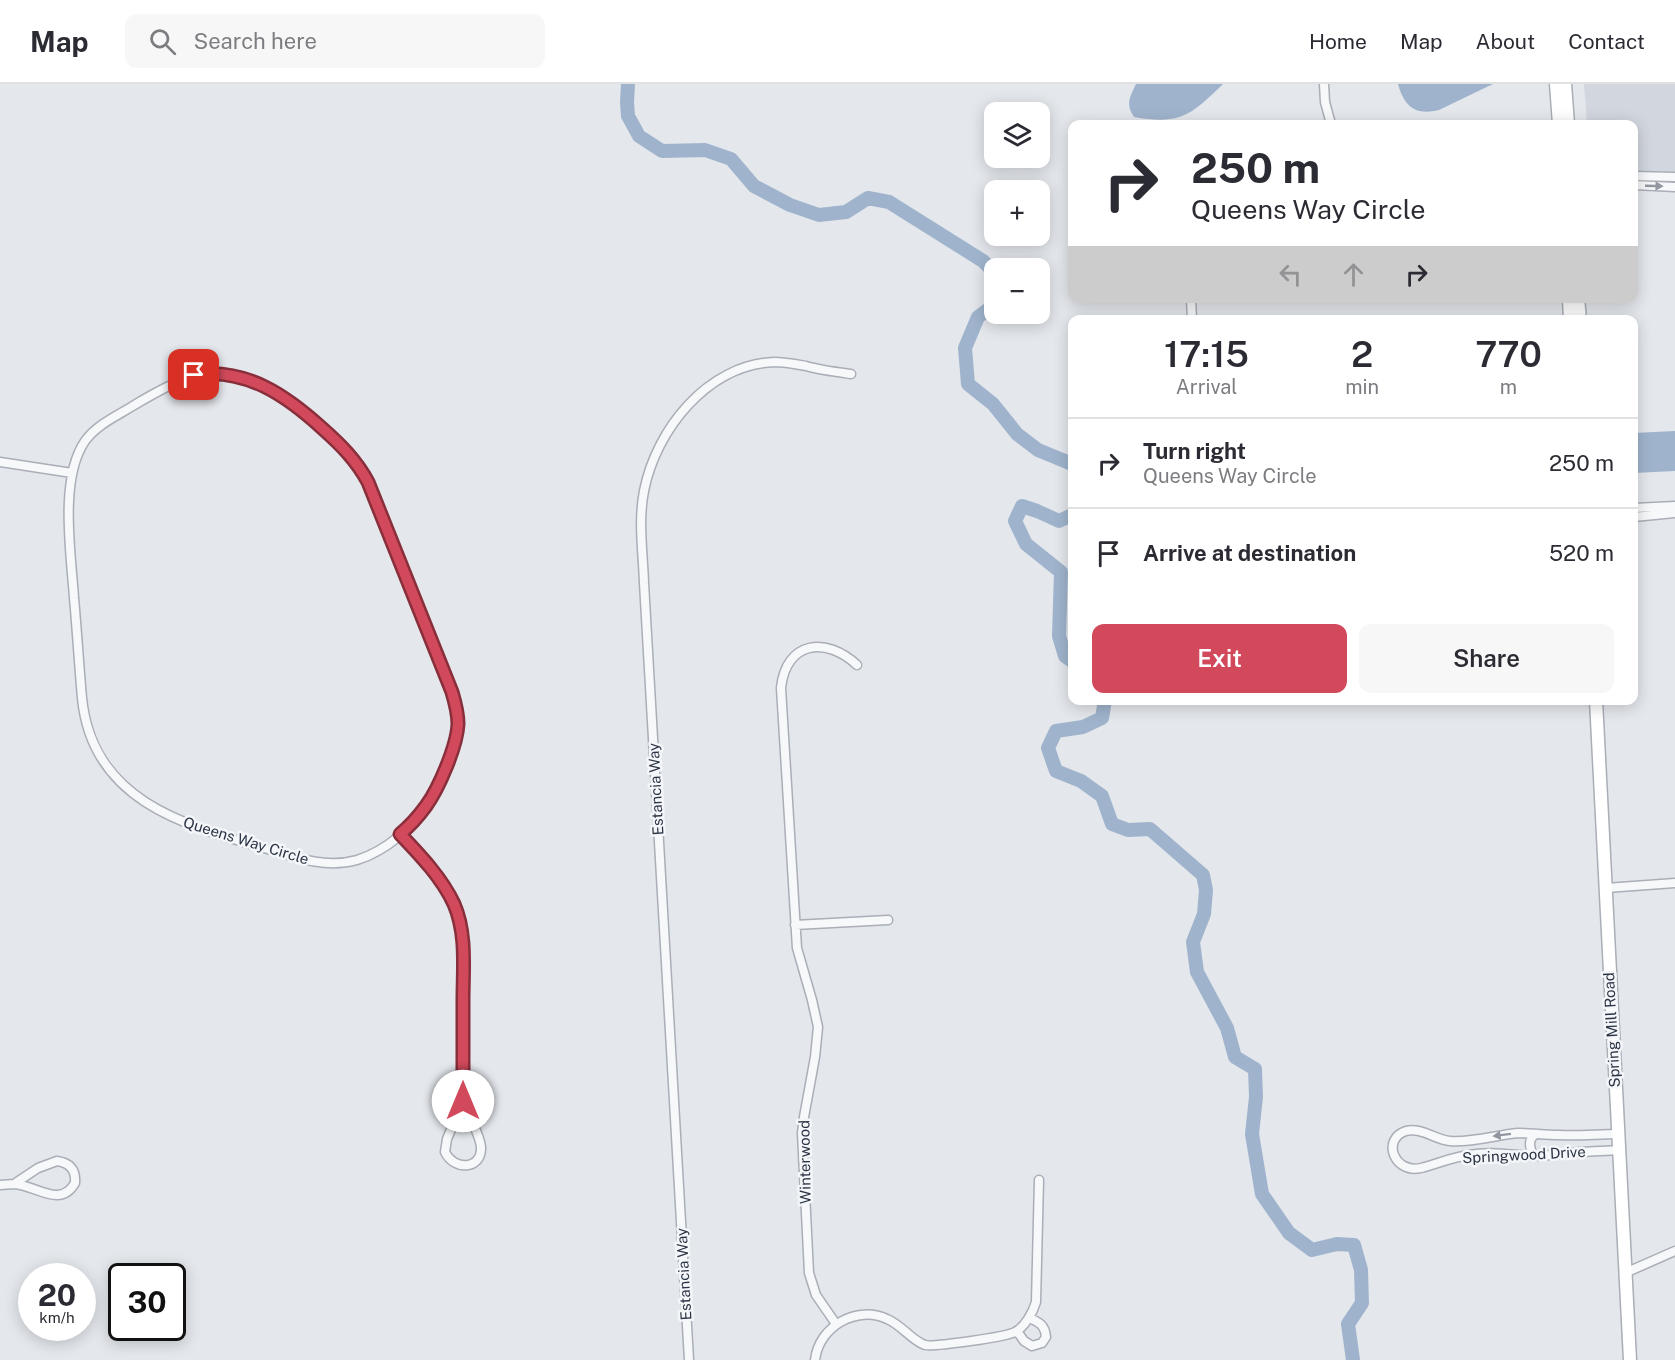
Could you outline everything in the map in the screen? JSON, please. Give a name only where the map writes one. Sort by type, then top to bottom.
[{"type":"street","points":[[1324,84],[1325,102],[1331,120]]},
{"type":"street","points":[[1556,84],[1559,120]]},
{"type":"street","points":[[1565,84],[1568,120]]},
{"type":"street","points":[[1638,176],[1675,177]]},
{"type":"street","points":[[1638,185],[1675,187]]},
{"type":"street","name":"Estancia Way","points":[[689,1360],[641,520],[643,492],[654,455],[664,436],[691,402],[725,376],[757,364],[775,362],[851,374]]},
{"type":"street","name":"Queens Way Circle","points":[[215,373],[249,380],[298,406],[349,453],[368,482],[388,530],[452,692],[458,717],[455,743],[430,799],[417,818],[378,850],[358,860],[332,863],[306,860],[183,823],[150,805],[114,776],[88,733],[83,709],[69,521],[72,473],[84,443],[103,424],[183,379],[194,375],[215,373]]},
{"type":"street","points":[[0,462],[72,473]]},
{"type":"street","points":[[1638,508],[1675,506]]},
{"type":"street","points":[[1638,517],[1675,513]]},
{"type":"street","name":"Winterwood","points":[[836,1324],[816,1295],[809,1273],[802,1133],[818,1027],[800,963],[795,925],[782,681],[792,660],[800,652],[812,647],[831,648],[849,657],[857,665]]},
{"type":"street","name":"Spring Mill Road","points":[[1596,705],[1630,1360]]},
{"type":"street","points":[[400,834],[440,880],[455,906],[461,928],[464,956],[463,1101],[481,1151],[478,1159],[467,1166],[451,1161],[445,1152],[447,1139],[463,1101]]},
{"type":"street","points":[[1606,888],[1675,883]]},
{"type":"street","points":[[795,925],[888,920]]},
{"type":"street","name":"Springwood Drive","points":[[1618,1134],[1517,1134],[1452,1141],[1438,1139],[1417,1130],[1408,1130],[1396,1138],[1393,1152],[1403,1167],[1410,1169],[1471,1154],[1533,1156],[1619,1150]]},
{"type":"street","points":[[1533,1156],[1530,1139],[1536,1134]]},
{"type":"street","points":[[0,1185],[27,1186],[57,1196],[68,1192],[75,1183],[75,1177],[72,1167],[67,1163],[57,1161],[39,1168],[14,1184]]},
{"type":"street","points":[[815,1360],[822,1340],[836,1324],[855,1316],[872,1315],[889,1319],[919,1342],[933,1346],[1017,1332],[1029,1318],[1037,1293],[1039,1180]]},
{"type":"street","points":[[1626,1273],[1675,1251]]},
{"type":"street","points":[[1017,1332],[1024,1341],[1032,1346],[1042,1343],[1046,1337],[1042,1324],[1029,1318]]},
{"type":"shaded area","points":[[1584,84],[1675,84],[1675,186],[1638,188],[1638,120],[1587,120]]},
{"type":"water","points":[[1136,84],[1223,84],[1193,110],[1184,115],[1163,120],[1134,117],[1129,104]]},
{"type":"water","points":[[1398,84],[1493,84],[1439,110],[1423,112],[1412,108],[1407,103]]},
{"type":"water","points":[[1675,431],[1675,471],[1638,473],[1638,433]]},
{"type":"waterway","points":[[628,84],[628,116],[639,136],[662,151],[705,150],[731,159],[754,186],[790,205],[819,215],[846,212],[868,198],[889,202],[984,262]]},
{"type":"waterway","points":[[984,312],[978,317],[965,348],[968,384],[993,404],[1017,434],[1038,450],[1068,462]]},
{"type":"waterway","points":[[1068,517],[1059,521],[1022,506],[1015,521],[1026,544],[1061,572],[1059,636],[1065,656],[1068,658]]},
{"type":"waterway","points":[[1104,705],[1102,718],[1083,727],[1056,731],[1048,748],[1056,771],[1081,781],[1102,796],[1112,824],[1128,830],[1150,829],[1203,875],[1206,890],[1204,914],[1193,942],[1197,972],[1227,1028],[1235,1057],[1255,1069],[1256,1097],[1252,1134],[1262,1194],[1289,1233],[1312,1250],[1337,1244],[1354,1245],[1361,1270],[1362,1303],[1348,1324],[1353,1360]]},
{"type":"route","points":[[194,375],[215,373],[234,376],[249,380],[278,394],[298,406],[349,453],[368,482],[452,692],[458,723],[457,736],[451,755],[430,799],[417,818],[400,834],[440,880],[455,906],[461,928],[464,956],[463,1101]]}]
